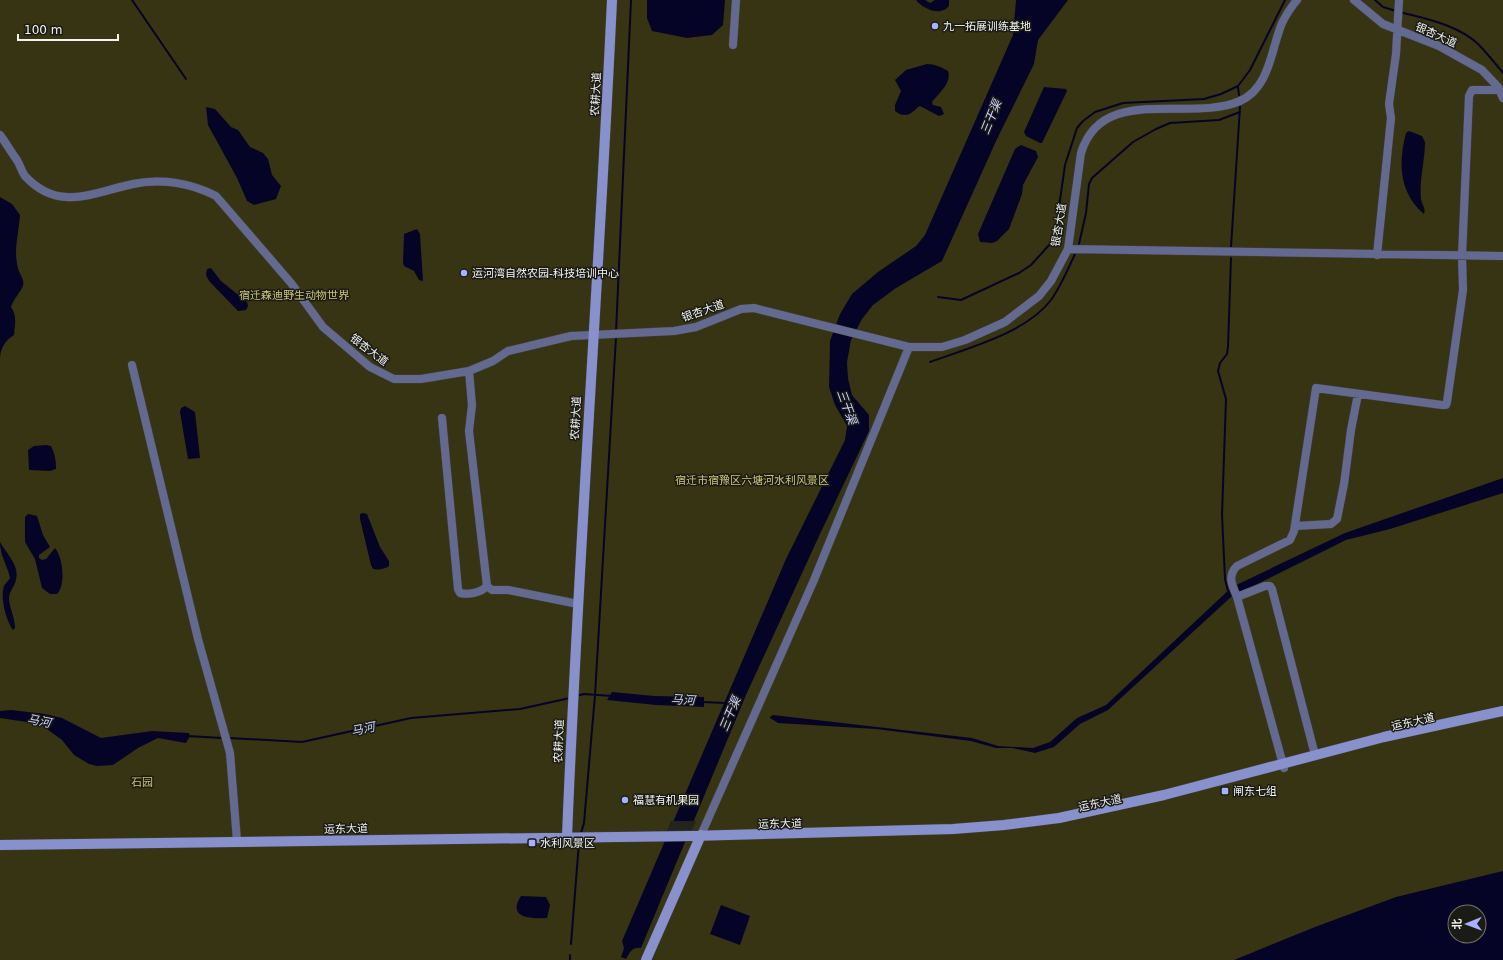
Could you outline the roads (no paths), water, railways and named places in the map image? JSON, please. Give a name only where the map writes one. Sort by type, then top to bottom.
[{"type":"main road","name":"农耕大道","points":[[567,837],[573,681],[592,335],[604,174],[612,0]]},
{"type":"main road","name":"运东大道","points":[[1284,766],[1315,755],[1384,737],[1503,711]]},
{"type":"main road","name":"运东大道","points":[[0,845],[567,837],[948,834],[1007,830],[1063,823],[1159,802],[1284,766],[1460,724],[1503,717]]},
{"type":"main road","points":[[646,960],[697,837]]},
{"type":"street","points":[[733,45],[736,0]]},
{"type":"street","name":"银杏大道","points":[[0,135],[25,176],[53,195],[65,198],[80,198],[134,183],[156,181],[200,188],[216,196],[291,283],[323,327],[370,367],[394,379],[421,379],[469,371],[493,361],[508,351],[571,336],[674,331],[696,327],[741,309],[754,308],[909,347],[942,347],[965,340],[1005,322],[1039,296],[1051,281],[1068,250],[1081,153],[1090,132],[1115,114],[1132,110],[1194,110],[1219,107],[1240,101],[1253,93],[1265,76],[1282,23],[1297,0]]},
{"type":"street","name":"银杏大道","points":[[1354,0],[1383,24],[1398,28],[1439,46],[1482,70],[1501,94]]},
{"type":"street","points":[[1377,255],[1391,118],[1389,104],[1398,28],[1399,3]]},
{"type":"street","points":[[1284,766],[1237,597],[1231,582],[1232,571],[1237,566],[1290,540],[1295,526],[1316,388],[1446,405],[1463,290],[1462,256],[1469,96],[1472,90],[1501,94]]},
{"type":"street","points":[[1068,250],[1503,256]]},
{"type":"street","points":[[697,837],[814,580],[909,347]]},
{"type":"street","points":[[132,365],[198,639],[230,753],[237,841]]},
{"type":"street","points":[[469,371],[472,405],[469,431],[487,586],[492,590],[508,590],[578,604]]},
{"type":"street","points":[[1295,526],[1332,524],[1337,519],[1358,394]]},
{"type":"street","points":[[442,418],[458,589],[460,593],[466,595],[484,590],[487,586]]},
{"type":"street","points":[[1237,597],[1265,586],[1270,586],[1272,589],[1315,755]]},
{"type":"water","points":[[647,0],[725,0],[723,25],[712,35],[687,38],[652,31],[647,18]]},
{"type":"water","points":[[916,0],[925,0],[930,3],[935,0],[949,0],[949,6],[946,9],[937,11],[927,9]]},
{"type":"water","name":"三干渠","points":[[1016,0],[1068,0],[1038,40],[1034,64],[997,139],[942,261],[896,288],[873,305],[862,319],[851,340],[847,362],[848,379],[852,395],[869,415],[869,431],[746,695],[641,948],[633,949],[626,959],[621,957],[624,948],[622,941],[786,559],[845,440],[847,426],[835,405],[829,387],[830,341],[840,314],[852,294],[878,272],[916,246],[925,235],[1013,35]]},
{"type":"water","points":[[927,64],[938,66],[948,71],[949,75],[947,84],[932,102],[933,105],[941,107],[944,114],[939,116],[920,106],[908,115],[902,115],[895,111],[895,105],[901,91],[895,80],[906,70]]},
{"type":"water","points":[[1044,87],[1066,89],[1067,91],[1042,143],[1040,143],[1026,136],[1024,132]]},
{"type":"water","points":[[206,107],[215,109],[231,127],[238,130],[250,147],[263,153],[268,159],[272,175],[281,186],[276,199],[254,205],[247,201],[237,178],[208,125]]},
{"type":"water","points":[[1409,131],[1422,136],[1425,142],[1421,178],[1421,199],[1425,210],[1424,214],[1410,197],[1405,187],[1403,177],[1403,144],[1406,133]]},
{"type":"water","points":[[1021,145],[1036,151],[1038,157],[1023,185],[1022,194],[1009,229],[997,241],[992,243],[980,242],[978,234],[1015,149]]},
{"type":"water","points":[[0,197],[12,204],[20,215],[16,255],[19,272],[23,279],[23,286],[11,307],[15,317],[14,335],[4,345],[0,358]]},
{"type":"water","points":[[417,229],[420,234],[423,281],[419,280],[414,271],[404,266],[403,263],[404,234]]},
{"type":"water","points":[[211,268],[221,281],[247,302],[248,306],[246,310],[238,311],[209,281],[206,275],[207,269]]},
{"type":"water","points":[[185,406],[195,412],[200,458],[188,459],[180,412],[181,408]]},
{"type":"water","points":[[34,446],[51,446],[55,457],[56,469],[50,471],[29,470],[28,450]]},
{"type":"water","points":[[1503,478],[1503,493],[1390,529],[1346,540],[1231,597],[1108,710],[1080,724],[1054,747],[1035,753],[1012,748],[996,748],[971,741],[876,729],[778,723],[770,718],[773,715],[972,738],[998,746],[1033,748],[1050,742],[1077,718],[1106,705],[1232,587],[1345,533]]},
{"type":"water","points":[[28,514],[37,516],[43,535],[50,547],[39,555],[39,558],[42,560],[46,559],[55,548],[58,552],[62,564],[62,585],[57,594],[50,594],[42,588],[35,559],[25,542],[25,517]]},
{"type":"water","points":[[360,514],[367,514],[380,547],[389,561],[389,566],[386,568],[373,569],[371,565],[360,519]]},
{"type":"water","points":[[0,542],[12,560],[17,574],[9,597],[15,624],[15,628],[13,630],[4,609],[3,591],[4,586],[10,578],[1,552]]},
{"type":"water","points":[[612,692],[654,696],[704,697],[704,707],[656,705],[607,700]]},
{"type":"water","points":[[11,710],[45,714],[62,718],[101,738],[152,731],[189,733],[190,736],[186,743],[158,738],[138,748],[113,765],[97,766],[89,764],[74,755],[62,740],[40,724],[0,718],[0,711]]},
{"type":"water","points":[[1503,871],[1503,960],[1234,960],[1315,927],[1396,897]]},
{"type":"water","points":[[521,896],[546,897],[550,905],[547,918],[529,918],[519,913],[517,904]]},
{"type":"water","points":[[721,905],[750,916],[740,945],[710,934]]},
{"type":"waterway","points":[[132,0],[186,79]]},
{"type":"waterway","points":[[616,332],[631,0]]},
{"type":"waterway","points":[[938,297],[961,300],[1019,273],[1031,265],[1050,244],[1056,228],[1065,165],[1077,128],[1083,121],[1095,112],[1123,103],[1204,99],[1221,94],[1238,86],[1250,70],[1285,0]]},
{"type":"waterway","points":[[1375,0],[1383,7],[1396,11]]},
{"type":"waterway","points":[[1400,12],[1451,27],[1470,37],[1488,54],[1503,73]]},
{"type":"waterway","points":[[1238,87],[1239,95]]},
{"type":"waterway","points":[[1231,247],[1240,107]]},
{"type":"waterway","points":[[1079,244],[1086,213],[1089,184],[1092,178],[1133,142],[1170,123],[1219,120],[1240,112]]},
{"type":"waterway","points":[[930,362],[995,338],[1027,322],[1040,312],[1055,295],[1075,254]]},
{"type":"waterway","points":[[1228,591],[1225,579],[1222,515],[1226,399],[1218,371],[1220,363],[1227,354],[1228,347],[1231,258]]},
{"type":"waterway","points":[[581,833],[584,823],[595,695],[616,337]]},
{"type":"waterway","name":"马河","points":[[576,696],[584,694],[612,696]]},
{"type":"waterway","name":"马河","points":[[229,738],[302,742],[411,718],[520,709],[570,698]]},
{"type":"waterway","name":"马河","points":[[702,702],[725,703]]},
{"type":"waterway","name":"马河","points":[[187,736],[222,738]]},
{"type":"waterway","points":[[571,944],[579,842]]},
{"type":"waterway","points":[[570,955],[570,960]]},
{"type":"place","name":"九一拓展训练基地","points":[[935,26]]},
{"type":"place","name":"运河湾自然农园-科技培训中心","points":[[464,273]]},
{"type":"place","name":"闸东七组","points":[[1225,791]]},
{"type":"place","name":"福慧有机果园","points":[[625,800]]},
{"type":"place","name":"水利风景区","points":[[532,843]]},
{"type":"park label","name":"宿迁森迪野生动物世界","points":[[294,295]]},
{"type":"park label","name":"宿迁市宿豫区六塘河水利风景区","points":[[752,480]]},
{"type":"park label","name":"石园","points":[[142,782]]}]
